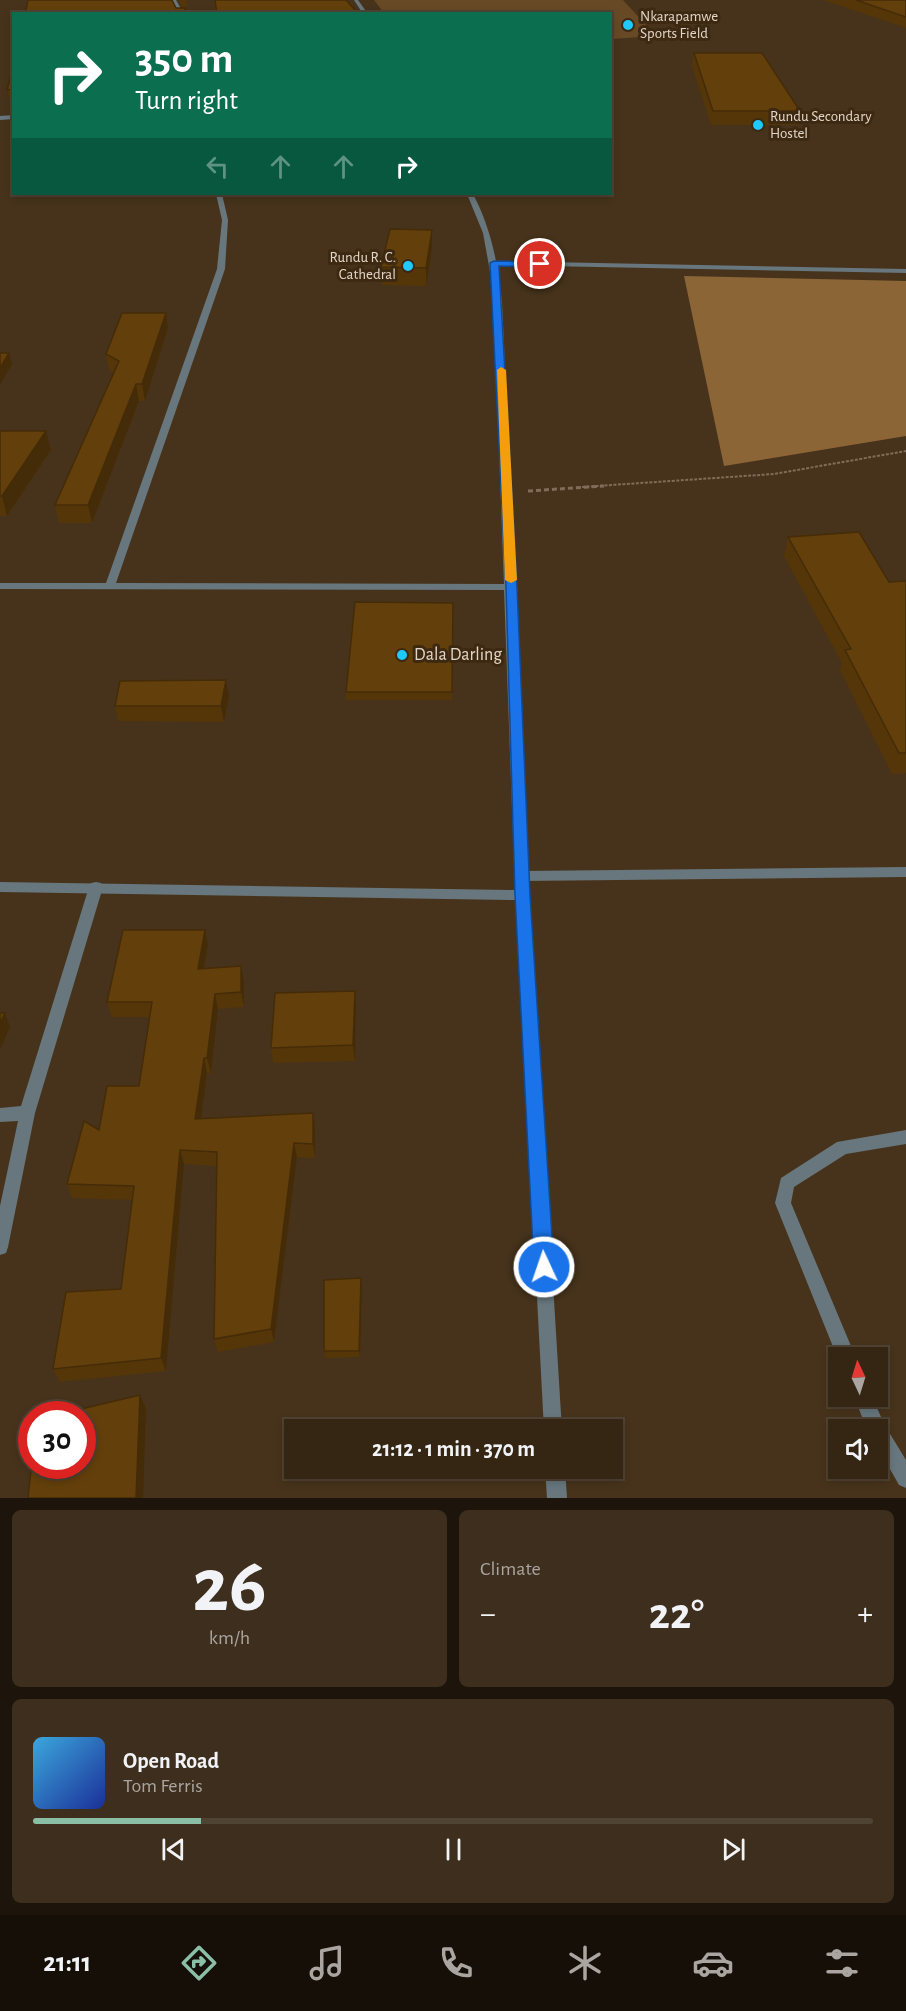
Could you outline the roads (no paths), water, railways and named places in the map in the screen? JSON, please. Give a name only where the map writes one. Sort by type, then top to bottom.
[{"type":"street","points":[[110,586],[221,269],[225,220],[219,195]]},
{"type":"street","points":[[470,195],[485,229],[494,263],[512,587],[522,895],[552,1419]]},
{"type":"street","points":[[494,263],[906,271]]},
{"type":"street","points":[[0,586],[512,587]]},
{"type":"street","points":[[522,876],[906,872]]},
{"type":"street","points":[[0,887],[522,895]]},
{"type":"street","points":[[0,1247],[27,1113],[96,887]]},
{"type":"street","points":[[0,1115],[27,1113]]},
{"type":"street","points":[[842,1347],[783,1203],[787,1183],[843,1147],[906,1137]]},
{"type":"street","points":[[888,1448],[906,1478]]},
{"type":"street","points":[[556,1479],[557,1498]]},
{"type":"place","name":"Nkarapamwe Sports Field","points":[[628,25]]},
{"type":"place","name":"Rundu Secondary Hostel","points":[[758,125]]},
{"type":"place","name":"Rundu R. C. Cathedral","points":[[408,266]]},
{"type":"place","name":"Dala Darling","points":[[402,655]]}]
